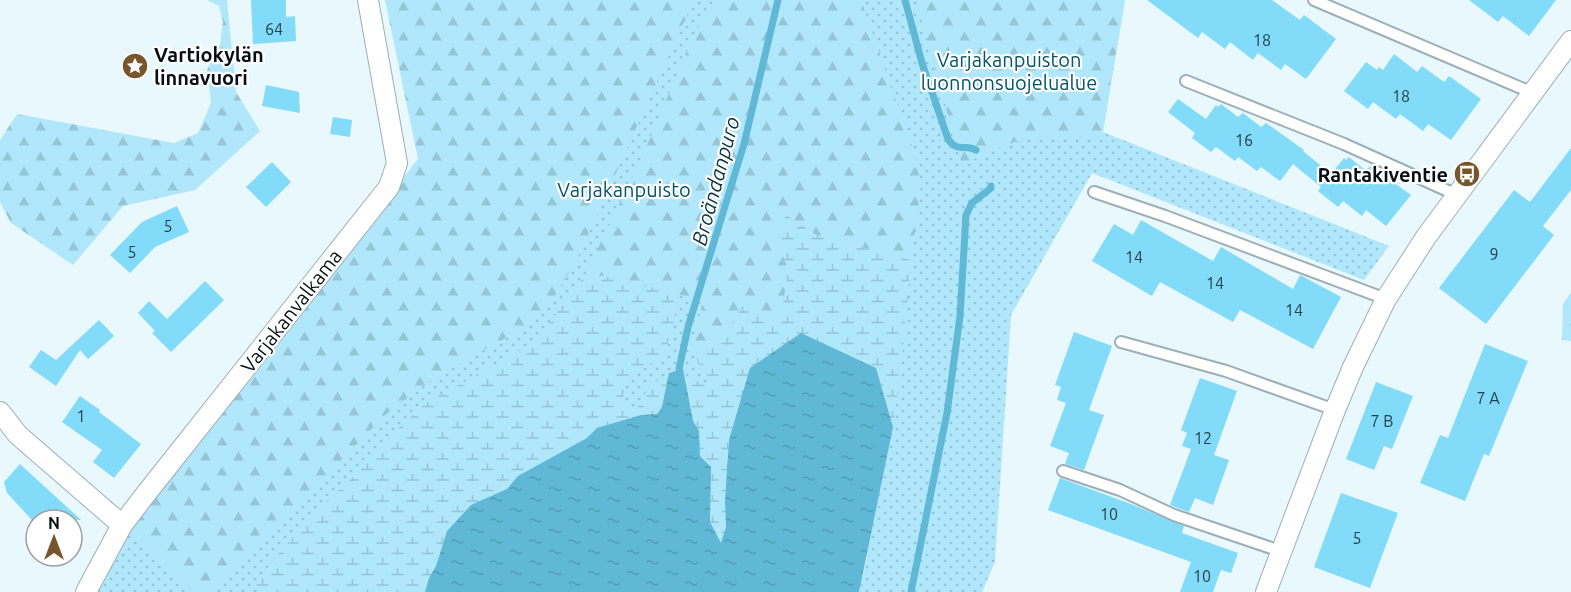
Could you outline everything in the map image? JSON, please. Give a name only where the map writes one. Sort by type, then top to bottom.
[{"type":"street","name":"Varjakanvalkama","points":[[86,592],[122,525],[389,187],[397,163],[368,0]]},
{"type":"street","points":[[1266,592],[1335,410],[1386,299],[1426,237],[1571,41]]},
{"type":"street","points":[[0,412],[18,435],[122,525]]},
{"type":"lane","points":[[1314,0],[1533,93]]},
{"type":"lane","points":[[1186,81],[1344,144],[1457,195]]},
{"type":"lane","points":[[1094,192],[1176,220],[1386,299]]},
{"type":"lane","points":[[1121,342],[1226,371],[1335,410]]},
{"type":"lane","points":[[1063,471],[1120,490],[1174,515],[1283,552]]},
{"type":"green space","points":[[207,0],[227,0],[236,92],[260,131],[195,190],[123,206],[73,265],[11,223],[0,202],[0,140],[17,114],[174,143],[198,133],[211,103],[207,70],[220,45],[223,22],[219,6]]},
{"type":"green space","points":[[385,0],[694,0],[576,261],[552,300],[526,327],[435,377],[384,416],[214,592],[193,592],[129,529],[143,508],[418,159]]},
{"type":"green space","name":"Varjakanpuiston luonnonsuojelualue","points":[[412,0],[1125,0],[1103,132],[1389,246],[1364,280],[1092,173],[1011,315],[995,562],[982,592],[859,592],[868,553],[471,505],[447,531],[425,592],[95,592],[143,508],[411,170],[449,111]]},
{"type":"green space","points":[[714,0],[861,0],[915,155],[921,184],[911,260],[816,235],[786,216],[777,239],[788,269],[782,313],[762,317],[745,302],[719,344],[696,358],[692,346],[703,302],[645,285],[585,275],[643,155],[692,39]]},
{"type":"green space","name":"Varjakanpuiston luonnonsuojelualue","points":[[916,0],[1125,0],[1100,142],[1069,137],[1025,140],[1002,147],[962,165]]},
{"type":"green space","points":[[786,215],[816,235],[911,260],[893,427],[859,592],[659,592],[699,431],[693,422],[685,378],[711,385],[696,358],[719,344],[745,302],[762,317],[782,312],[788,269],[777,239]]},
{"type":"green space","points":[[585,275],[604,276],[677,293],[674,326],[662,358],[633,375],[625,388],[624,397],[625,407],[637,408],[650,384],[672,374],[672,413],[641,415],[597,428],[587,438],[518,476],[507,489],[471,505],[447,531],[425,592],[267,592],[254,589],[272,561],[317,510],[355,475],[390,436],[426,403],[516,353],[538,338]]},
{"type":"green space","points":[[1571,293],[1571,341],[1562,340],[1563,304]]},
{"type":"water","points":[[801,333],[876,368],[893,427],[859,592],[425,592],[447,531],[471,505],[507,489],[518,476],[587,438],[597,428],[641,415],[657,414],[662,407],[669,373],[683,369],[693,421],[699,431],[700,456],[711,467],[710,522],[721,543],[726,527],[725,501],[729,440],[750,368]]},
{"type":"building","points":[[251,0],[286,0],[286,17],[295,16],[296,41],[253,44]]},
{"type":"building","points":[[1147,0],[1272,0],[1300,20],[1304,15],[1336,39],[1306,79],[1285,64],[1281,70],[1258,53],[1253,60],[1230,42],[1225,49],[1202,32],[1198,38]]},
{"type":"building","points":[[1469,0],[1556,0],[1529,36],[1503,16],[1498,22]]},
{"type":"building","points":[[1394,54],[1417,72],[1422,66],[1444,82],[1449,76],[1481,99],[1451,140],[1428,124],[1423,131],[1400,114],[1396,119],[1373,102],[1368,109],[1344,91],[1366,62],[1377,70],[1379,67],[1383,70]]},
{"type":"building","points":[[266,85],[299,92],[300,113],[262,106]]},
{"type":"building","points":[[1178,99],[1206,119],[1216,105],[1218,107],[1221,104],[1238,117],[1243,113],[1261,127],[1266,123],[1304,150],[1331,174],[1344,158],[1346,160],[1349,157],[1365,170],[1371,166],[1411,195],[1386,226],[1366,210],[1362,216],[1343,201],[1338,207],[1318,191],[1321,187],[1293,164],[1280,181],[1261,167],[1257,171],[1238,157],[1235,161],[1216,147],[1211,152],[1192,138],[1195,133],[1168,112]]},
{"type":"building","points":[[333,117],[352,120],[350,137],[330,134]]},
{"type":"building","points":[[1571,148],[1571,190],[1543,226],[1554,235],[1486,324],[1439,288],[1514,190],[1530,202]]},
{"type":"building","points":[[272,162],[291,182],[266,207],[246,187]]},
{"type":"building","points":[[177,206],[189,232],[155,247],[130,273],[110,255],[142,222]]},
{"type":"building","points":[[1141,220],[1213,261],[1221,247],[1293,289],[1300,275],[1341,297],[1313,349],[1240,310],[1233,322],[1160,282],[1152,296],[1092,261],[1114,224],[1133,235]]},
{"type":"building","points":[[205,281],[224,300],[171,352],[152,333],[155,331],[138,313],[149,301],[167,319]]},
{"type":"building","points":[[99,320],[114,336],[88,359],[80,350],[56,386],[29,367],[41,350],[56,360]]},
{"type":"building","points":[[1074,332],[1112,346],[1089,410],[1104,415],[1084,470],[1065,464],[1069,453],[1050,446],[1066,403],[1057,400],[1061,387],[1055,385]]},
{"type":"building","points":[[1485,344],[1528,361],[1489,456],[1484,454],[1465,501],[1420,483],[1440,435],[1448,438]]},
{"type":"building","points":[[1200,378],[1237,391],[1214,455],[1229,460],[1213,505],[1195,498],[1189,512],[1170,505],[1191,449],[1182,446],[1187,433],[1181,430]]},
{"type":"building","points":[[1376,382],[1413,396],[1392,449],[1384,446],[1374,470],[1346,459]]},
{"type":"building","points":[[80,396],[141,444],[114,478],[93,462],[102,450],[62,422]]},
{"type":"building","points":[[20,464],[68,508],[24,508],[24,511],[7,493],[4,482]]},
{"type":"building","points":[[1060,478],[1184,526],[1182,533],[1238,553],[1231,573],[1221,570],[1213,592],[1180,592],[1191,562],[1048,510]]},
{"type":"building","points":[[1341,493],[1398,513],[1370,588],[1314,567]]},
{"type":"waterway","name":"Broändanpuro","points":[[679,369],[688,327],[744,144],[778,0]]},
{"type":"waterway","points":[[905,0],[922,63],[948,139],[955,146],[976,150]]},
{"type":"waterway","points":[[911,592],[947,413],[960,316],[966,215],[972,203],[991,186]]},
{"type":"place","name":"Vartiokylän linnavuori","points":[[135,66]]},
{"type":"place","name":"Rantakiventie","points":[[1467,174]]},
{"type":"park label","name":"Varjakanpuisto","points":[[624,189]]}]
